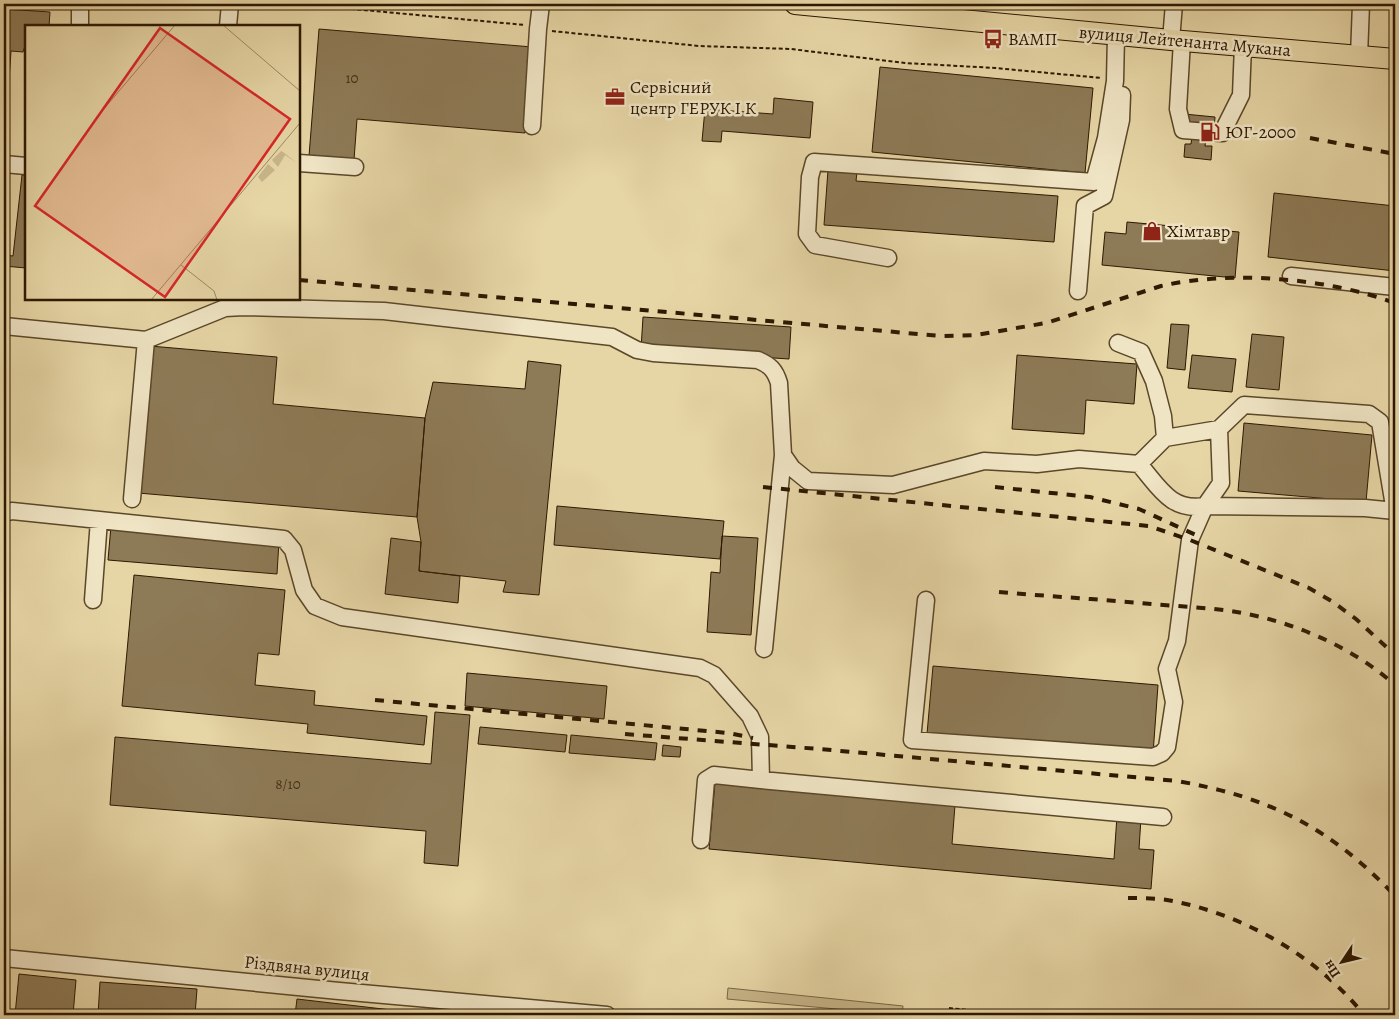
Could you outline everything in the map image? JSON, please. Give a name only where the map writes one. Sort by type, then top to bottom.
[{"type":"main road","name":"вулиця Лейтенанта Мукана","points":[[795,4],[835,6],[1120,36],[1395,60]]},
{"type":"street","points":[[80,4],[80,25]]},
{"type":"street","points":[[228,25],[230,4]]},
{"type":"street","points":[[532,126],[541,4]]},
{"type":"street","points":[[1174,4],[1178,109],[1183,130],[1222,133],[1240,95],[1243,46]]},
{"type":"street","points":[[1359,56],[1361,4]]},
{"type":"street","points":[[888,258],[815,244],[807,234],[810,177],[814,162],[1094,182],[1106,138],[1120,36]]},
{"type":"street","points":[[1078,290],[1085,206],[1104,196],[1121,120],[1120,36]]},
{"type":"street","points":[[300,163],[355,167]]},
{"type":"street","points":[[4,164],[25,166]]},
{"type":"street","points":[[1291,276],[1395,287]]},
{"type":"street","points":[[4,326],[146,340],[225,308],[244,306],[384,311],[612,337],[637,350],[653,353],[758,360],[770,365],[776,373],[779,382],[783,454],[764,649]]},
{"type":"street","points":[[132,499],[146,340]]},
{"type":"street","points":[[1118,343],[1141,352],[1154,381],[1166,438]]},
{"type":"street","points":[[783,454],[792,468],[808,480],[893,485],[984,462],[1037,464],[1079,459],[1139,464],[1171,501],[1191,508],[1205,506],[1365,508],[1395,512],[1380,422],[1368,414],[1244,405],[1220,429],[1166,438],[1139,464]]},
{"type":"street","points":[[926,600],[912,740],[1153,757],[1162,754],[1167,747],[1174,702],[1167,669],[1177,641],[1190,540],[1205,506],[1221,483],[1220,429]]},
{"type":"street","points":[[4,513],[12,511],[284,539],[293,550],[304,590],[315,606],[342,618],[700,668],[714,675],[750,716],[760,737],[761,780]]},
{"type":"street","points":[[93,600],[99,520]]},
{"type":"street","points":[[701,840],[706,780],[714,775],[1163,817]]},
{"type":"street","name":"Різдвяна вулиця","points":[[4,958],[447,1008],[607,1015]]},
{"type":"path","points":[[764,49],[792,49],[905,63],[995,68],[1115,79]]},
{"type":"path","points":[[949,1008],[1017,1015]]},
{"type":"shaded area","points":[[728,988],[903,1006],[902,1015],[727,999]]},
{"type":"building","points":[[4,9],[50,12],[49,25],[25,25],[25,46],[23,52],[11,51],[4,155]]},
{"type":"building","points":[[319,29],[532,47],[525,133],[357,119],[354,160],[309,156]]},
{"type":"building","points":[[880,67],[1093,88],[1085,173],[872,152]]},
{"type":"building","points":[[774,98],[813,102],[810,138],[722,131],[721,142],[702,141],[705,109],[773,114]]},
{"type":"building","points":[[1184,114],[1215,117],[1214,131],[1207,130],[1205,146],[1212,146],[1211,160],[1184,157],[1185,144],[1191,144],[1193,129]]},
{"type":"building","points":[[828,170],[857,172],[856,181],[1058,196],[1054,242],[824,225]]},
{"type":"building","points":[[22,175],[25,175],[25,268],[4,266],[4,255],[13,256]]},
{"type":"building","points":[[1274,193],[1395,206],[1395,271],[1268,257]]},
{"type":"building","points":[[1127,222],[1239,232],[1235,278],[1102,265],[1105,232],[1126,234]]},
{"type":"building","points":[[643,317],[791,327],[789,359],[641,349]]},
{"type":"building","points":[[1171,324],[1189,325],[1185,370],[1167,368]]},
{"type":"building","points":[[1252,334],[1284,337],[1279,390],[1246,387]]},
{"type":"building","points":[[150,346],[277,357],[273,404],[425,418],[417,517],[138,493]]},
{"type":"building","points":[[1017,355],[1137,364],[1134,404],[1086,400],[1084,434],[1012,429]]},
{"type":"building","points":[[1192,355],[1236,359],[1232,392],[1188,388]]},
{"type":"building","points":[[528,361],[561,365],[539,595],[503,592],[506,581],[419,571],[421,542],[417,517],[425,418],[433,382],[525,389]]},
{"type":"building","points":[[1244,423],[1372,435],[1366,502],[1238,491]]},
{"type":"building","points":[[557,506],[724,521],[720,559],[554,545]]},
{"type":"building","points":[[111,526],[279,541],[277,574],[108,560]]},
{"type":"building","points":[[722,536],[758,538],[751,635],[707,632],[711,572],[720,573]]},
{"type":"building","points":[[391,538],[421,542],[419,571],[460,576],[458,603],[385,594]]},
{"type":"building","points":[[134,575],[285,590],[279,655],[258,653],[255,685],[315,691],[314,705],[427,716],[424,745],[307,733],[308,724],[122,706]]},
{"type":"building","points":[[933,666],[1158,685],[1153,754],[927,734]]},
{"type":"building","points":[[467,673],[607,686],[604,719],[465,706]]},
{"type":"building","points":[[435,712],[470,715],[458,866],[424,863],[426,831],[110,805],[115,737],[431,764]]},
{"type":"building","points":[[480,727],[567,735],[565,752],[478,744]]},
{"type":"building","points":[[571,735],[657,743],[655,760],[569,753]]},
{"type":"building","points":[[663,745],[681,747],[680,757],[662,756]]},
{"type":"building","points":[[715,783],[955,805],[952,844],[1114,859],[1117,816],[1141,818],[1139,849],[1154,850],[1151,889],[709,849]]},
{"type":"building","points":[[19,974],[76,980],[73,1015],[15,1015]]},
{"type":"building","points":[[100,982],[197,989],[195,1015],[98,1015]]},
{"type":"building","points":[[297,999],[426,1014],[426,1015],[295,1015]]},
{"type":"railway","points":[[1310,138],[1395,154]]},
{"type":"railway","points":[[300,280],[941,336],[976,335],[1046,323],[1161,286],[1218,278],[1279,279],[1310,282],[1368,294],[1395,303]]},
{"type":"railway","points":[[763,487],[1149,526],[1190,540],[1309,588],[1333,602],[1356,619],[1395,655]]},
{"type":"railway","points":[[995,487],[1090,497],[1139,509],[1196,535]]},
{"type":"railway","points":[[999,592],[1208,608],[1253,615],[1297,628],[1339,646],[1359,658],[1395,685]]},
{"type":"railway","points":[[375,700],[728,733],[753,738]]},
{"type":"railway","points":[[625,734],[819,749],[1177,781],[1241,796],[1269,806],[1296,819],[1346,851],[1395,896]]},
{"type":"railway","points":[[1128,898],[1162,899],[1195,906],[1249,926],[1300,956],[1345,993],[1364,1015]]},
{"type":"place","name":"ВАМП","points":[[993,39]]},
{"type":"place","name":"Сервісний центр ГЕРУК І К","points":[[615,97]]},
{"type":"place","name":"ЮГ-2000","points":[[1210,132]]},
{"type":"place","name":"Хімтавр","points":[[1152,231]]}]
